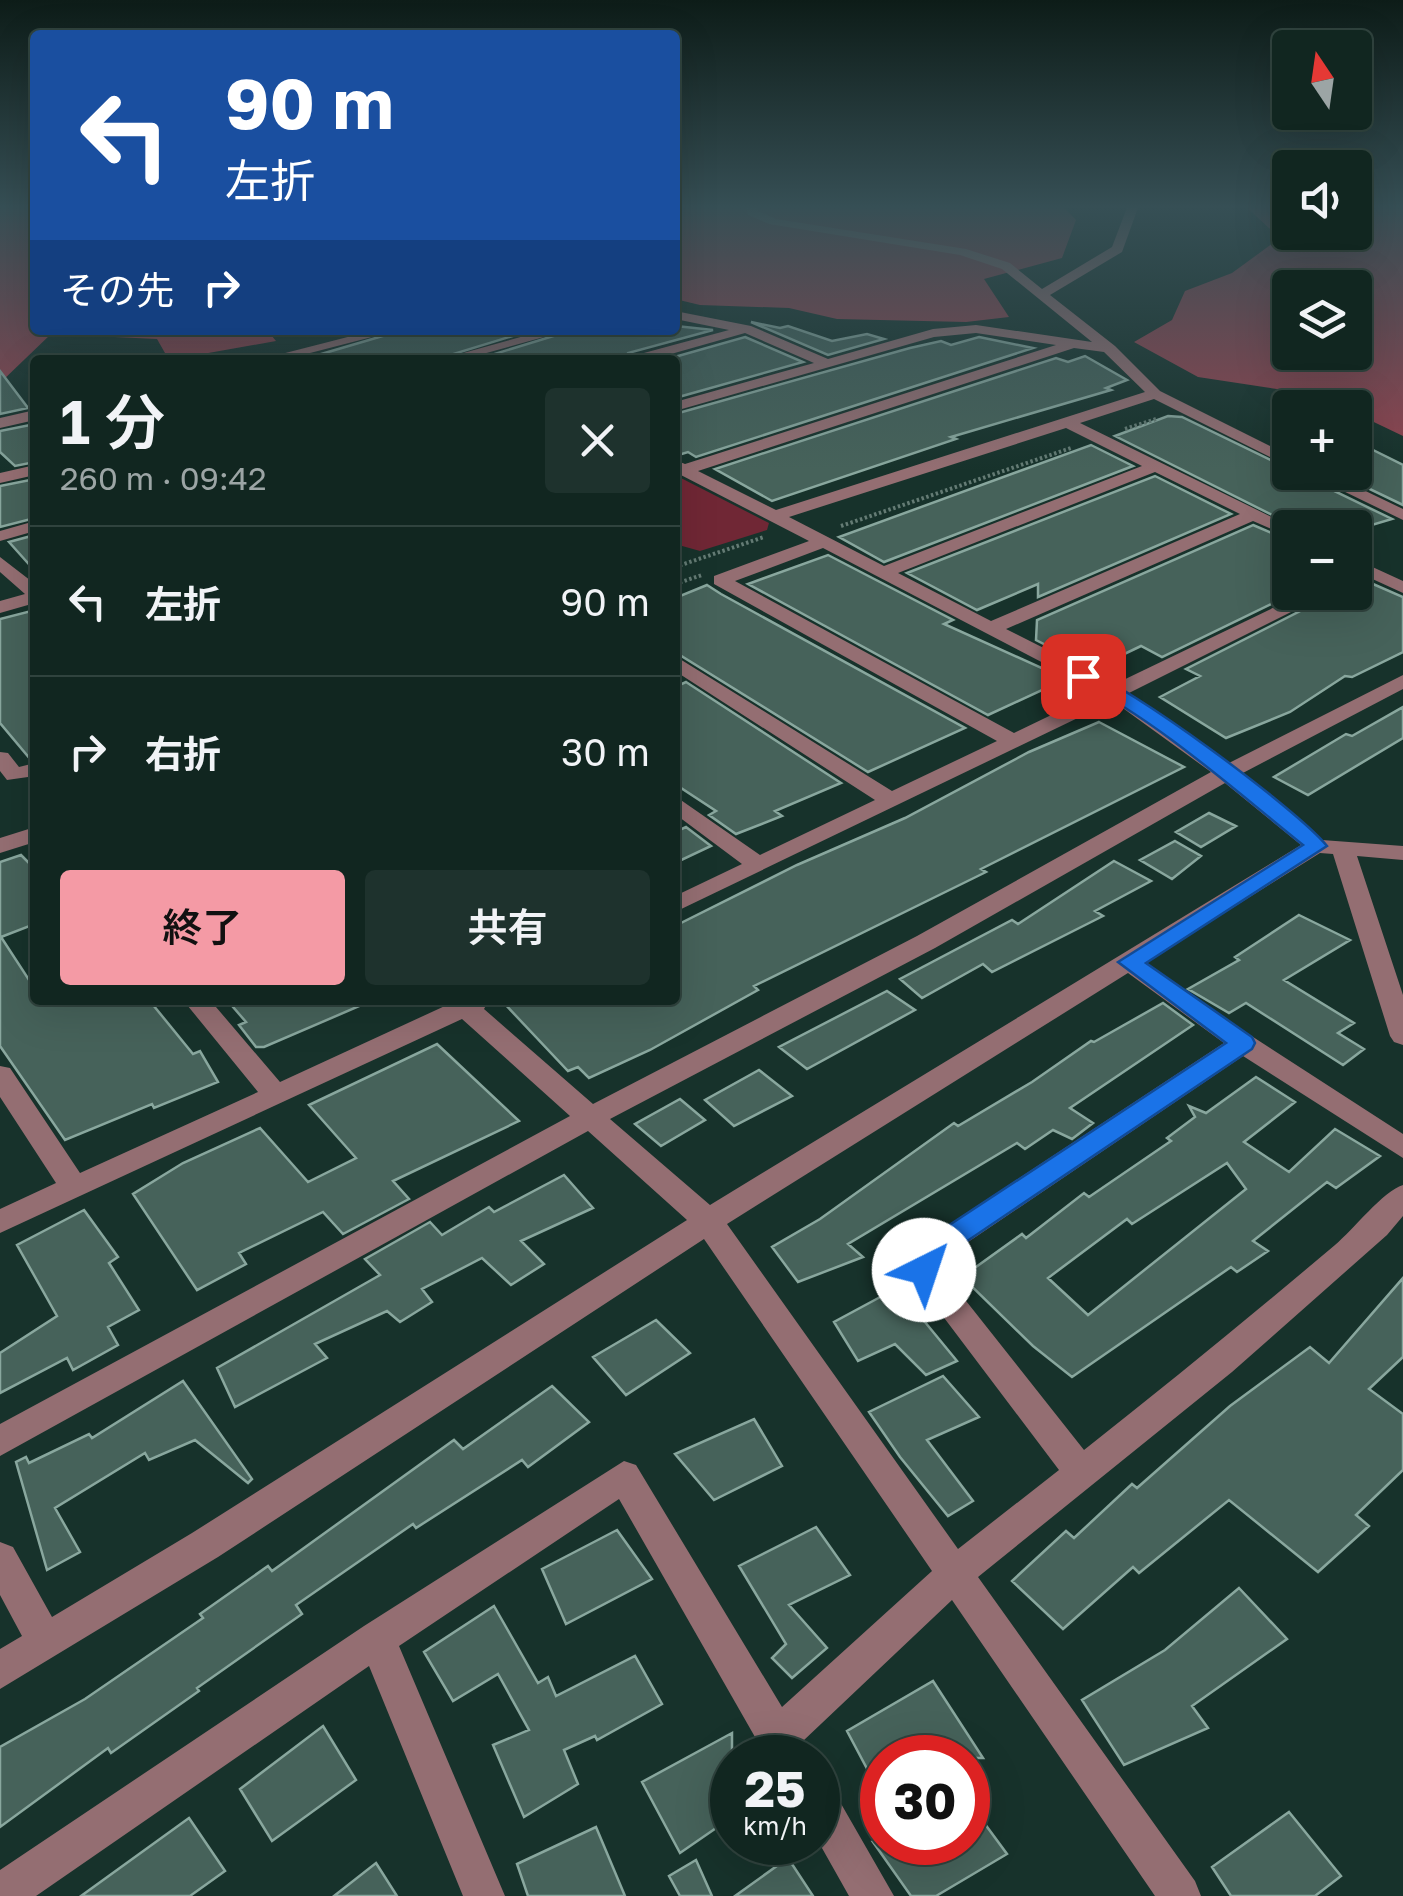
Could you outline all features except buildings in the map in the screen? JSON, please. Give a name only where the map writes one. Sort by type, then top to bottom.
[{"type":"street","points":[[1042,294],[1110,349],[1155,394],[1272,453]]},
{"type":"street","points":[[680,316],[746,329],[824,362]]},
{"type":"street","points":[[652,355],[746,329]]},
{"type":"street","points":[[680,405],[916,336],[954,330],[976,329],[1110,349]]},
{"type":"street","points":[[294,355],[348,346],[378,335]]},
{"type":"street","points":[[464,355],[542,335]]},
{"type":"street","points":[[680,468],[912,399],[1074,344]]},
{"type":"street","points":[[775,516],[1155,394]]},
{"type":"street","points":[[0,423],[30,416]]},
{"type":"street","points":[[1066,422],[1272,523]]},
{"type":"street","points":[[883,572],[1156,466]]},
{"type":"street","points":[[680,468],[1114,692],[1330,847],[1357,902],[1403,1036]]},
{"type":"street","points":[[0,478],[30,471]]},
{"type":"street","points":[[1350,490],[1403,515]]},
{"type":"street","points":[[990,628],[1254,514]]},
{"type":"street","points":[[0,536],[30,527]]},
{"type":"street","points":[[818,539],[720,580],[1013,741]]},
{"type":"street","points":[[0,562],[30,591]]},
{"type":"street","points":[[1372,575],[1403,588]]},
{"type":"street","points":[[0,607],[30,598]]},
{"type":"street","points":[[680,902],[1285,610]]},
{"type":"street","points":[[680,665],[892,801]]},
{"type":"street","points":[[0,1441],[588,1118],[926,942],[1226,773],[1403,681]]},
{"type":"street","points":[[0,758],[15,775],[30,770]]},
{"type":"street","points":[[680,807],[757,864]]},
{"type":"street","points":[[0,846],[30,836]]},
{"type":"street","points":[[0,1670],[708,1221],[1130,962],[1330,847],[1403,853]]},
{"type":"street","points":[[1130,962],[1243,1043],[1402,1144]]},
{"type":"street","points":[[200,1005],[275,1094]]},
{"type":"street","points":[[0,1222],[464,1005]]},
{"type":"street","points":[[470,1005],[588,1118],[708,1221],[1180,1896]]},
{"type":"street","points":[[1081,1472],[924,1270],[934,1248],[1243,1043]]},
{"type":"street","points":[[0,1075],[75,1188]]},
{"type":"street","points":[[796,1735],[953,1574],[1220,1362],[1376,1228],[1403,1196]]},
{"type":"street","points":[[0,1895],[624,1476],[775,1735]]},
{"type":"street","points":[[0,1559],[46,1643]]},
{"type":"street","points":[[377,1639],[484,1896]]},
{"type":"street","points":[[840,1839],[874,1896]]},
{"type":"path","points":[[818,539],[1183,410]]},
{"type":"path","points":[[680,582],[710,572]]},
{"type":"shaded area","points":[[0,293],[30,293],[30,335],[50,335],[0,383]]},
{"type":"shaded area","points":[[680,293],[994,293],[1009,317],[966,322],[837,319],[789,308],[700,305],[680,300]]},
{"type":"shaded area","points":[[1184,293],[1272,293],[1272,370],[1372,370],[1372,293],[1403,293],[1403,436],[1372,421],[1372,390],[1284,390],[1198,377],[1134,342],[1172,320]]},
{"type":"shaded area","points":[[72,335],[271,335],[276,341],[197,355],[166,355],[157,339]]},
{"type":"shaded area","points":[[680,478],[769,523],[767,530],[700,551],[680,545]]},
{"type":"route","points":[[924,1270],[934,1248],[1243,1043],[1130,962],[1316,846],[1226,773],[1114,692],[1083,676]]}]
